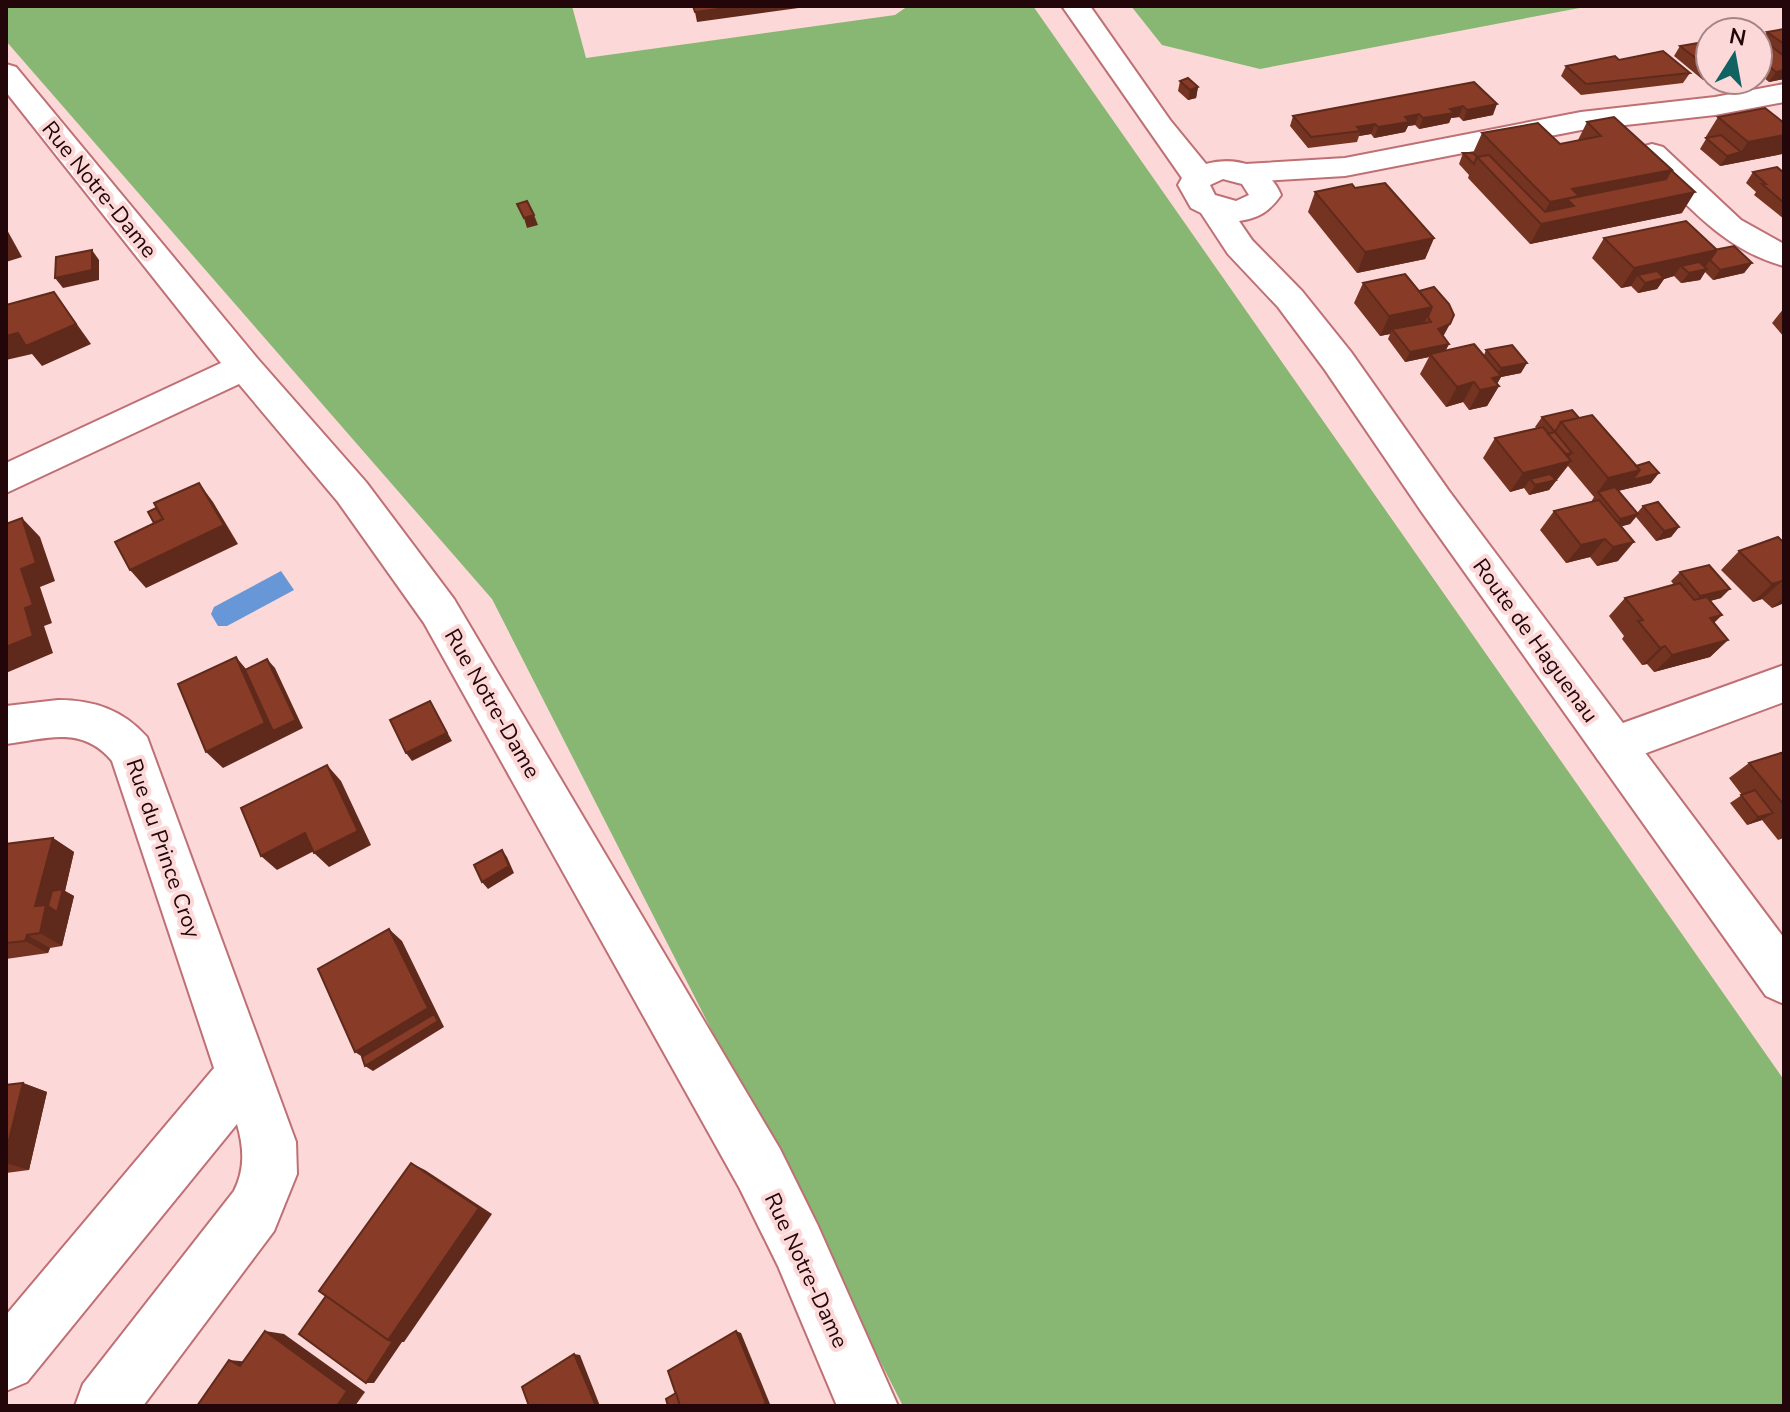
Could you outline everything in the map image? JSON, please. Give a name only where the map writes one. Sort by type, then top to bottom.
[{"type":"street","points":[[1076,6],[1173,144],[1193,165],[1198,178],[1219,170],[1251,185],[1309,184],[1345,167],[1613,116],[1683,110],[1784,93]]},
{"type":"street","name":"Rue Notre-Dame","points":[[6,73],[244,367],[352,492],[399,552],[477,674],[760,1169],[798,1246],[868,1406]]},
{"type":"street","points":[[1148,107],[1199,136],[1251,185]]},
{"type":"street","points":[[1613,116],[1740,235],[1758,247],[1784,255]]},
{"type":"street","name":"Route de Haguenau","points":[[1198,178],[1194,185],[1196,193],[1213,207],[1240,247],[1290,299],[1358,389],[1435,501],[1784,979]]},
{"type":"street","points":[[1213,207],[1240,211],[1251,185]]},
{"type":"street","name":"Route de Haguenau","points":[[1251,185],[1290,299]]},
{"type":"street","points":[[6,479],[244,367]]},
{"type":"street","points":[[1614,746],[1784,683]]},
{"type":"street","name":"Rue du Prince Croy","points":[[6,725],[73,718],[92,721],[119,735],[131,751],[243,1075],[270,1136],[272,1162],[267,1188],[254,1211],[105,1406]]},
{"type":"street","points":[[6,1361],[243,1075]]},
{"type":"green space","points":[[6,6],[572,6],[586,58],[895,15],[908,6],[1033,6],[1784,1080],[1784,1406],[903,1406],[492,599],[6,41]]},
{"type":"green space","points":[[1131,6],[1590,6],[1260,69],[1162,45]]},
{"type":"water","points":[[281,571],[294,590],[227,626],[218,626],[211,614],[214,607]]},
{"type":"building","points":[[693,6],[717,6],[718,9],[695,12]]},
{"type":"building","points":[[1784,29],[1784,44],[1774,37],[1774,31]]},
{"type":"building","points":[[1694,44],[1694,57],[1680,46]]},
{"type":"building","points":[[1774,48],[1784,56],[1784,70],[1776,72]]},
{"type":"building","points":[[1663,51],[1690,73],[1586,84],[1566,66],[1615,56],[1619,60]]},
{"type":"building","points":[[1188,78],[1198,87],[1190,90],[1180,81]]},
{"type":"building","points":[[1474,82],[1497,104],[1467,110],[1463,106],[1450,109],[1454,113],[1423,118],[1419,114],[1405,117],[1409,122],[1378,127],[1375,124],[1357,127],[1361,131],[1311,137],[1293,116]]},
{"type":"building","points":[[1765,108],[1784,123],[1784,135],[1748,142],[1718,117]]},
{"type":"building","points":[[1614,117],[1672,170],[1572,189],[1579,196],[1550,202],[1482,133],[1538,123],[1560,144],[1601,136],[1587,122]]},
{"type":"building","points":[[1721,135],[1741,152],[1727,156],[1706,138]]},
{"type":"building","points":[[1463,153],[1473,153],[1477,157],[1474,164]]},
{"type":"building","points":[[1489,155],[1545,212],[1574,206],[1567,199],[1666,179],[1671,170],[1695,192],[1541,224],[1477,157]]},
{"type":"building","points":[[1777,167],[1784,173],[1784,203],[1753,172]]},
{"type":"building","points":[[1385,183],[1434,238],[1365,252],[1315,192],[1352,184],[1355,188]]},
{"type":"building","points":[[527,201],[534,215],[524,218],[517,204]]},
{"type":"building","points":[[1686,221],[1717,250],[1634,268],[1604,238]]},
{"type":"building","points":[[1734,246],[1752,263],[1720,270],[1710,260],[1717,250],[1714,250]]},
{"type":"building","points":[[92,250],[92,270],[55,278],[56,257]]},
{"type":"building","points":[[1699,262],[1707,269],[1689,273],[1681,266]]},
{"type":"building","points":[[1657,271],[1664,278],[1645,283],[1638,275]]},
{"type":"building","points":[[1405,274],[1432,307],[1389,316],[1363,283]]},
{"type":"building","points":[[1434,287],[1454,315],[1450,324],[1438,329],[1449,344],[1410,352],[1392,329],[1431,322],[1428,317],[1432,307],[1419,291]]},
{"type":"building","points":[[54,292],[76,324],[26,346],[18,333],[6,336],[6,305]]},
{"type":"building","points":[[1474,344],[1501,376],[1492,378],[1499,386],[1480,390],[1474,382],[1457,387],[1430,354]]},
{"type":"building","points":[[1512,345],[1527,363],[1501,368],[1486,350]]},
{"type":"building","points":[[1572,410],[1579,418],[1561,422],[1555,432],[1542,417]]},
{"type":"building","points":[[1592,415],[1640,470],[1608,478],[1561,422]]},
{"type":"building","points":[[1543,427],[1571,461],[1523,473],[1495,438]]},
{"type":"building","points":[[1555,432],[1572,453],[1566,454],[1548,434]]},
{"type":"building","points":[[1649,462],[1659,473],[1632,480],[1640,470],[1636,466]]},
{"type":"building","points":[[1550,474],[1556,480],[1535,485],[1530,479]]},
{"type":"building","points":[[199,483],[224,525],[130,570],[115,542],[163,519],[154,503]]},
{"type":"building","points":[[1615,487],[1638,514],[1620,519],[1598,492]]},
{"type":"building","points":[[1599,500],[1634,542],[1613,547],[1605,539],[1581,545],[1554,511]]},
{"type":"building","points":[[1658,502],[1679,527],[1664,531],[1643,506]]},
{"type":"building","points":[[156,508],[163,519],[154,523],[148,512]]},
{"type":"building","points":[[22,518],[36,563],[21,569],[33,605],[25,608],[33,636],[6,647],[6,524]]},
{"type":"building","points":[[1778,537],[1784,541],[1784,583],[1772,584],[1739,551]]},
{"type":"building","points":[[1709,565],[1730,589],[1700,596],[1680,572]]},
{"type":"building","points":[[1680,583],[1694,600],[1707,597],[1722,615],[1710,618],[1728,640],[1672,655],[1665,646],[1660,648],[1638,621],[1643,620],[1625,598]]},
{"type":"building","points":[[236,657],[265,723],[206,752],[178,684]]},
{"type":"building","points":[[267,659],[296,720],[273,731],[245,670]]},
{"type":"building","points":[[430,701],[447,733],[406,753],[390,720]]},
{"type":"building","points":[[1784,752],[1784,805],[1749,763]]},
{"type":"building","points":[[327,765],[358,831],[314,853],[305,833],[261,856],[241,808]]},
{"type":"building","points":[[1755,790],[1773,813],[1758,817],[1741,795]]},
{"type":"building","points":[[53,838],[35,906],[46,905],[40,933],[27,935],[25,941],[6,943],[6,844]]},
{"type":"building","points":[[502,850],[509,866],[482,882],[474,865]]},
{"type":"building","points":[[63,889],[57,912],[48,906],[52,891]]},
{"type":"building","points":[[389,929],[428,1008],[355,1052],[318,969]]},
{"type":"building","points":[[434,1014],[438,1021],[365,1066],[362,1057]]},
{"type":"building","points":[[23,1083],[6,1152],[6,1085]]},
{"type":"building","points":[[411,1163],[479,1208],[388,1340],[319,1291]]},
{"type":"building","points":[[326,1296],[393,1341],[366,1383],[299,1334]]},
{"type":"building","points":[[265,1331],[347,1391],[337,1406],[197,1406],[229,1360],[240,1366]]},
{"type":"building","points":[[736,1331],[766,1403],[762,1406],[680,1406],[668,1371]]},
{"type":"building","points":[[574,1354],[596,1406],[529,1406],[522,1387]]},
{"type":"building","points":[[676,1393],[680,1406],[668,1406],[666,1399]]}]
